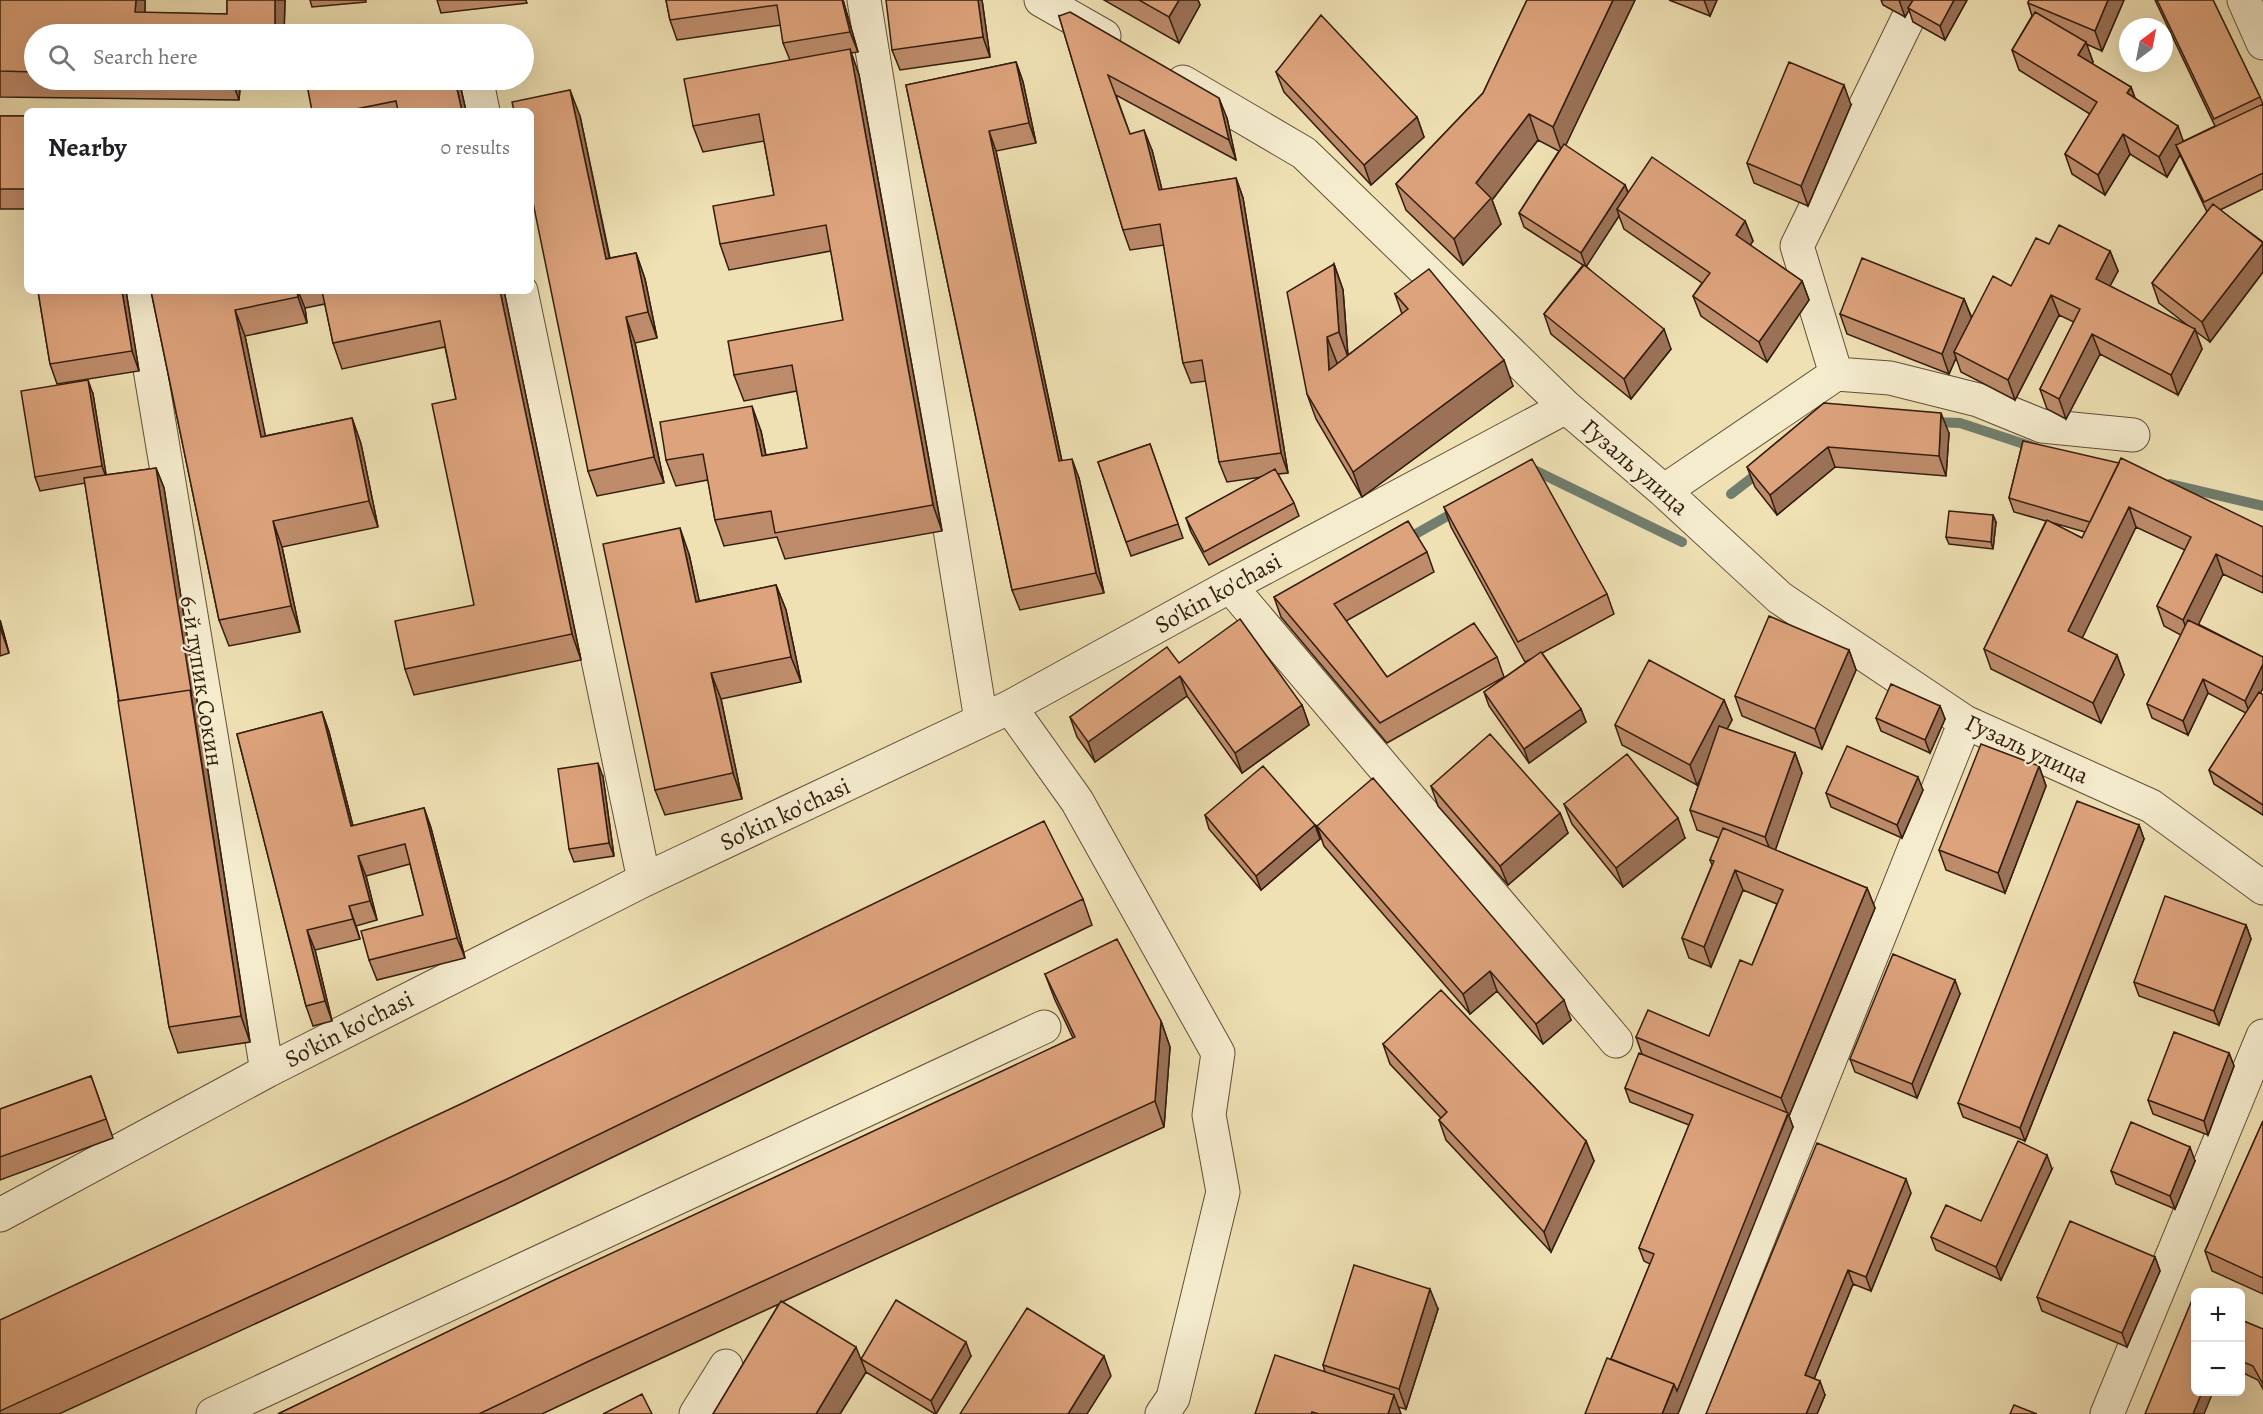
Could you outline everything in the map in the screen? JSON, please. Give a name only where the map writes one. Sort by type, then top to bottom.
[{"type":"street","points":[[864,0],[996,714],[1077,801],[1218,1053],[1209,1115],[1223,1192],[1173,1398],[1162,1414]]},
{"type":"street","points":[[1041,0],[1132,52]]},
{"type":"street","points":[[1836,374],[1797,246],[1917,0]]},
{"type":"street","points":[[2244,0],[2263,43]]},
{"type":"street","name":"Гузаль улица","points":[[1162,70],[1304,153],[1566,407],[1664,491],[1780,598],[1965,722],[2151,806],[2263,888]]},
{"type":"street","name":"6-й тупик Сокин","points":[[138,294],[267,1071]]},
{"type":"street","points":[[522,294],[644,880]]},
{"type":"street","points":[[1664,491],[1836,374],[1890,378],[1978,400],[2042,426],[2133,435]]},
{"type":"street","name":"So'kin ko'chasi","points":[[0,1215],[267,1071],[644,880],[996,714],[1566,407]]},
{"type":"street","points":[[1230,586],[1616,1041]]},
{"type":"street","points":[[1688,1414],[1965,722]]},
{"type":"street","points":[[213,1414],[1044,1027]]},
{"type":"street","points":[[2107,1414],[2263,1036]]},
{"type":"street","points":[[696,1414],[726,1366]]},
{"type":"building","points":[[0,0],[136,0],[135,12],[227,14],[227,0],[275,0],[275,24],[24,24],[24,72],[0,71]]},
{"type":"building","points":[[666,0],[842,0],[850,32],[783,43],[777,5],[670,20]]},
{"type":"building","points":[[886,0],[978,0],[983,37],[892,50]]},
{"type":"building","points":[[1139,0],[1179,0],[1169,17]]},
{"type":"building","points":[[1527,0],[1613,0],[1553,127],[1529,114],[1476,183],[1491,198],[1454,239],[1396,184],[1483,93]]},
{"type":"building","points":[[1913,0],[1954,0],[1940,26],[1908,8]]},
{"type":"building","points":[[2029,0],[2108,0],[2095,31],[2028,3]]},
{"type":"building","points":[[2157,0],[2213,0],[2260,97],[2214,119],[2173,33],[2173,18],[2166,18]]},
{"type":"building","points":[[1070,12],[1219,98],[1229,140],[1108,75],[1130,134],[1144,130],[1159,190],[1236,178],[1281,453],[1219,462],[1202,360],[1183,363],[1160,224],[1123,230],[1059,16]]},
{"type":"building","points":[[2035,12],[2086,42],[2078,55],[2131,87],[2127,93],[2178,126],[2159,157],[2123,134],[2098,175],[2065,154],[2097,102],[2012,50]]},
{"type":"building","points":[[1321,15],[1417,117],[1364,165],[1276,72]]},
{"type":"building","points":[[850,49],[933,505],[775,533],[771,511],[715,520],[703,454],[666,460],[660,422],[752,406],[762,456],[807,448],[792,365],[734,375],[728,341],[843,320],[826,225],[720,244],[713,206],[774,195],[759,114],[693,126],[684,79]]},
{"type":"building","points":[[1016,62],[1029,123],[989,131],[1059,461],[1072,459],[1096,573],[1012,590],[906,85]]},
{"type":"building","points":[[1789,62],[1844,85],[1801,186],[1747,163]]},
{"type":"building","points":[[308,90],[457,90],[461,108],[397,108],[396,101],[361,108],[311,108]]},
{"type":"building","points":[[570,90],[606,259],[636,253],[648,312],[626,317],[654,457],[588,471],[534,208],[534,108],[513,108],[512,102]]},
{"type":"building","points":[[2263,104],[2263,173],[2204,202],[2176,145]]},
{"type":"building","points":[[0,116],[24,116],[24,189],[0,189]]},
{"type":"building","points":[[1564,144],[1625,185],[1581,253],[1519,213]]},
{"type":"building","points":[[1652,157],[1745,221],[1736,235],[1802,281],[1759,342],[1693,296],[1710,273],[1617,209]]},
{"type":"building","points":[[2213,204],[2263,243],[2202,322],[2152,283]]},
{"type":"building","points":[[2059,225],[2110,251],[2096,279],[2195,329],[2171,375],[2092,334],[2059,399],[2040,389],[2080,309],[2051,295],[2008,380],[1954,352],[1993,276],[2011,286],[2036,238],[2049,244]]},
{"type":"building","points":[[1862,258],[1964,299],[1942,354],[1840,314]]},
{"type":"building","points":[[1334,264],[1339,332],[1327,337],[1329,370],[1408,309],[1395,294],[1429,269],[1504,360],[1353,472],[1307,394],[1287,292]]},
{"type":"building","points":[[1584,265],[1664,329],[1624,379],[1544,314]]},
{"type":"building","points":[[38,294],[122,294],[132,351],[50,364]]},
{"type":"building","points":[[152,294],[298,294],[298,297],[235,310],[261,437],[352,418],[369,501],[273,521],[291,606],[219,620]]},
{"type":"building","points":[[323,294],[501,294],[572,634],[405,669],[395,621],[474,605],[432,404],[456,399],[440,321],[333,343]]},
{"type":"building","points":[[88,380],[102,466],[35,477],[21,391]]},
{"type":"building","points":[[1824,403],[1941,413],[1939,456],[1828,447],[1770,495],[1747,467]]},
{"type":"building","points":[[2023,441],[2119,463],[2090,522],[2009,498]]},
{"type":"building","points":[[1150,444],[1178,524],[1126,542],[1098,462]]},
{"type":"building","points":[[2121,458],[2263,527],[2263,577],[2216,554],[2183,620],[2157,606],[2191,537],[2129,507],[2068,631],[2117,655],[2093,703],[1984,649],[2047,520],[2082,538]]},
{"type":"building","points":[[1532,459],[1607,594],[1518,642],[1444,507]]},
{"type":"building","points":[[156,468],[192,696],[190,690],[119,701],[84,478]]},
{"type":"building","points":[[1275,469],[1294,503],[1204,552],[1186,518]]},
{"type":"building","points":[[1949,511],[1993,515],[1991,542],[1946,537]]},
{"type":"building","points":[[1408,521],[1427,552],[1334,604],[1387,677],[1474,623],[1497,657],[1380,723],[1274,597]]},
{"type":"building","points":[[680,528],[696,602],[776,585],[791,657],[711,673],[733,773],[655,790],[603,544]]},
{"type":"building","points":[[1769,616],[1849,650],[1815,729],[1735,696]]},
{"type":"building","points":[[1240,619],[1302,705],[1235,753],[1180,676],[1088,742],[1070,717],[1167,647],[1179,663]]},
{"type":"building","points":[[2188,620],[2263,657],[2263,664],[2245,701],[2203,679],[2183,721],[2147,704]]},
{"type":"building","points":[[1541,652],[1581,709],[1524,749],[1484,692]]},
{"type":"building","points":[[1649,660],[1724,700],[1690,765],[1615,725]]},
{"type":"building","points":[[1891,684],[1940,706],[1925,740],[1876,718]]},
{"type":"building","points":[[190,690],[241,1016],[169,1027],[118,701]]},
{"type":"building","points":[[2259,692],[2263,695],[2263,805],[2209,770]]},
{"type":"building","points":[[322,712],[351,826],[424,808],[457,938],[369,960],[361,931],[423,915],[405,844],[358,856],[370,901],[349,906],[353,919],[307,930],[325,1001],[306,1006],[237,734]]},
{"type":"building","points":[[1719,726],[1795,753],[1765,837],[1690,810]]},
{"type":"building","points":[[1490,734],[1560,813],[1500,866],[1431,786]]},
{"type":"building","points":[[1981,744],[2039,766],[1998,873],[1939,850]]},
{"type":"building","points":[[1847,746],[1918,777],[1897,825],[1826,793]]},
{"type":"building","points":[[1627,754],[1678,818],[1616,868],[1564,804]]},
{"type":"building","points":[[598,763],[609,843],[569,849],[558,769]]},
{"type":"building","points":[[1263,766],[1315,825],[1256,876],[1205,815]]},
{"type":"building","points":[[1373,778],[1564,1000],[1536,1024],[1490,971],[1463,994],[1317,826]]},
{"type":"building","points":[[2077,801],[2139,825],[2020,1128],[1958,1103]]},
{"type":"building","points":[[1044,821],[1083,899],[505,1180],[0,1411],[0,1320],[465,1102]]},
{"type":"building","points":[[1723,828],[1867,888],[1781,1098],[1636,1037],[1648,1010],[1709,1036],[1740,960],[1752,965],[1783,890],[1735,870],[1704,947],[1682,938],[1714,861],[1710,860]]},
{"type":"building","points":[[2165,896],[2246,925],[2214,1011],[2134,982]]},
{"type":"building","points":[[1117,939],[1161,1021],[1155,1101],[587,1362],[479,1414],[278,1414],[550,1282],[1075,1037],[1045,974]]},
{"type":"building","points":[[1893,954],[1955,980],[1912,1084],[1850,1059]]},
{"type":"building","points":[[1441,990],[1586,1141],[1544,1232],[1439,1120],[1447,1112],[1383,1044]]},
{"type":"building","points":[[2174,1032],[2229,1053],[2204,1121],[2148,1100]]},
{"type":"building","points":[[1639,1053],[1788,1113],[1677,1391],[1674,1384],[1611,1359],[1654,1254],[1639,1248],[1693,1115],[1625,1088]]},
{"type":"building","points":[[91,1076],[106,1119],[0,1157],[0,1109]]},
{"type":"building","points":[[2263,1121],[2263,1278],[2205,1251]]},
{"type":"building","points":[[2131,1122],[2190,1147],[2170,1196],[2111,1171]]},
{"type":"building","points":[[2018,1141],[2047,1155],[1996,1267],[1931,1237],[1946,1205],[1981,1221]]},
{"type":"building","points":[[1817,1143],[1906,1179],[1866,1277],[1848,1270],[1805,1375],[1820,1381],[1806,1414],[1706,1414]]},
{"type":"building","points":[[2070,1221],[2155,1257],[2122,1333],[2037,1297]]},
{"type":"building","points":[[1354,1265],[1430,1289],[1399,1389],[1323,1365]]},
{"type":"building","points":[[896,1300],[966,1342],[931,1401],[861,1359]]},
{"type":"building","points":[[781,1301],[856,1347],[816,1414],[713,1414]]},
{"type":"building","points":[[2191,1302],[2191,1396],[2200,1396],[2193,1414],[2145,1414]]},
{"type":"building","points":[[1027,1308],[1104,1356],[1068,1414],[960,1414]]},
{"type":"building","points":[[2245,1322],[2263,1329],[2263,1384],[2253,1366],[2245,1363]]},
{"type":"building","points":[[1275,1355],[1394,1395],[1388,1414],[1319,1414],[1312,1412],[1311,1414],[1255,1414]]},
{"type":"building","points":[[1607,1358],[1674,1384],[1662,1414],[1585,1414]]},
{"type":"building","points":[[642,1394],[652,1414],[603,1414]]},
{"type":"building","points":[[2014,1405],[2037,1414],[2010,1414]]},
{"type":"waterway","points":[[1933,422],[1960,423],[2036,448]]},
{"type":"waterway","points":[[1528,471],[1532,469],[1682,542]]},
{"type":"waterway","points":[[1731,494],[1762,470]]},
{"type":"waterway","points":[[2170,484],[2263,506]]},
{"type":"waterway","points":[[1405,540],[1460,509]]}]
